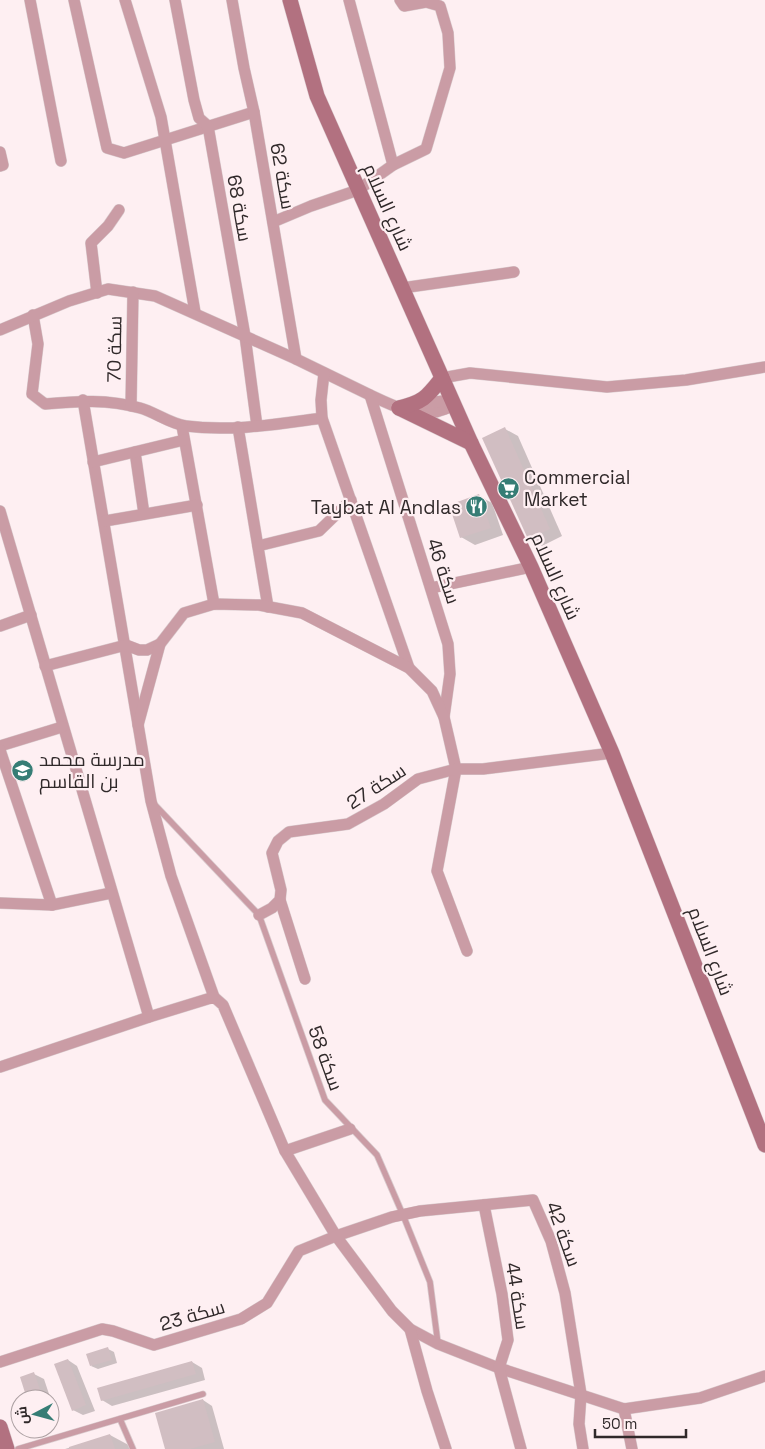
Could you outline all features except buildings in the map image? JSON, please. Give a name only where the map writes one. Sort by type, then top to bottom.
[{"type":"street","points":[[30,0],[62,160]]},
{"type":"street","points":[[74,0],[107,148],[124,153],[254,112]]},
{"type":"street","points":[[125,0],[161,117],[195,312]]},
{"type":"street","name":"سكة 68","points":[[175,0],[194,100],[199,118],[208,126],[244,336],[257,426]]},
{"type":"street","name":"سكة 62","points":[[232,0],[254,112],[296,359]]},
{"type":"street","name":"شارع السلام","points":[[290,0],[317,96],[471,443],[531,567],[612,753],[765,1145]]},
{"type":"street","points":[[349,0],[393,165]]},
{"type":"street","points":[[273,222],[311,206],[358,190],[393,165],[426,149],[450,68],[448,33],[440,6],[426,2],[404,6],[400,0]]},
{"type":"street","points":[[0,152],[3,165],[0,166]]},
{"type":"street","points":[[97,293],[91,243],[108,226],[118,210]]},
{"type":"street","points":[[402,288],[514,272]]},
{"type":"street","points":[[0,330],[69,301],[108,289],[155,296],[195,312],[471,443]]},
{"type":"street","name":"سكة 70","points":[[132,292],[132,406]]},
{"type":"street","points":[[33,315],[38,344],[32,394],[45,404],[83,400],[132,406],[142,408],[182,426],[203,428],[257,426],[322,418]]},
{"type":"street","points":[[415,404],[426,398],[442,378],[470,374],[607,387],[686,380],[765,367]]},
{"type":"street","points":[[324,373],[320,400],[322,418],[409,668]]},
{"type":"street","name":"سكة 46","points":[[370,396],[448,644],[450,674],[444,718]]},
{"type":"street","points":[[83,400],[151,801],[171,876],[214,997],[223,1005],[285,1151],[336,1236],[392,1311],[410,1329],[438,1344],[499,1368],[624,1409],[700,1398],[765,1376]]},
{"type":"street","points":[[399,408],[443,401],[455,405]]},
{"type":"street","points":[[399,408],[419,413],[434,412],[455,405]]},
{"type":"street","points":[[182,426],[214,604]]},
{"type":"street","points":[[238,427],[268,607]]},
{"type":"street","points":[[93,462],[184,440]]},
{"type":"street","points":[[135,452],[144,514]]},
{"type":"street","points":[[258,546],[319,531],[351,500]]},
{"type":"street","points":[[105,521],[197,505]]},
{"type":"street","points":[[0,512],[149,1017]]},
{"type":"street","points":[[431,588],[531,567]]},
{"type":"street","points":[[138,724],[160,644],[184,613],[214,604],[268,607],[302,613],[409,668],[432,692],[444,718],[456,768],[437,871],[467,951]]},
{"type":"street","points":[[0,626],[31,615]]},
{"type":"street","points":[[45,666],[126,645],[139,650],[147,650],[160,644]]},
{"type":"street","points":[[52,905],[0,748],[62,727]]},
{"type":"street","name":"سكة 27","points":[[305,979],[280,900],[281,890],[272,853],[282,836],[289,832],[348,824],[384,804],[418,778],[456,768],[483,769],[612,753]]},
{"type":"street","points":[[0,902],[52,905],[112,893]]},
{"type":"street","points":[[259,915],[272,908],[280,900]]},
{"type":"street","points":[[0,1067],[214,997]]},
{"type":"street","points":[[285,1151],[350,1129]]},
{"type":"street","name":"سكة 42","points":[[336,1236],[392,1217],[533,1200],[551,1241],[565,1293],[581,1394],[579,1424],[584,1449]]},
{"type":"street","name":"سكة 44","points":[[484,1205],[502,1294],[508,1340],[499,1368]]},
{"type":"street","name":"سكة 23","points":[[0,1362],[102,1329],[154,1345],[241,1319],[266,1303],[299,1251],[336,1236]]},
{"type":"street","points":[[410,1329],[427,1391],[446,1449]]},
{"type":"street","points":[[499,1368],[521,1449]]},
{"type":"street","points":[[624,1409],[632,1449]]},
{"type":"street","points":[[0,1427],[7,1449]]},
{"type":"lane","name":"سكة 58","points":[[151,801],[259,915],[325,1100],[350,1129],[377,1155],[403,1215],[430,1282],[438,1344]]},
{"type":"lane","points":[[18,1449],[203,1394]]},
{"type":"lane","points":[[120,1418],[133,1449]]},
{"type":"place","name":"Commercial Market","points":[[508,488]]},
{"type":"place","name":"Taybat Al Andlas","points":[[477,507]]},
{"type":"place","name":"مدرسة محمد بن القاسم","points":[[23,770]]}]
